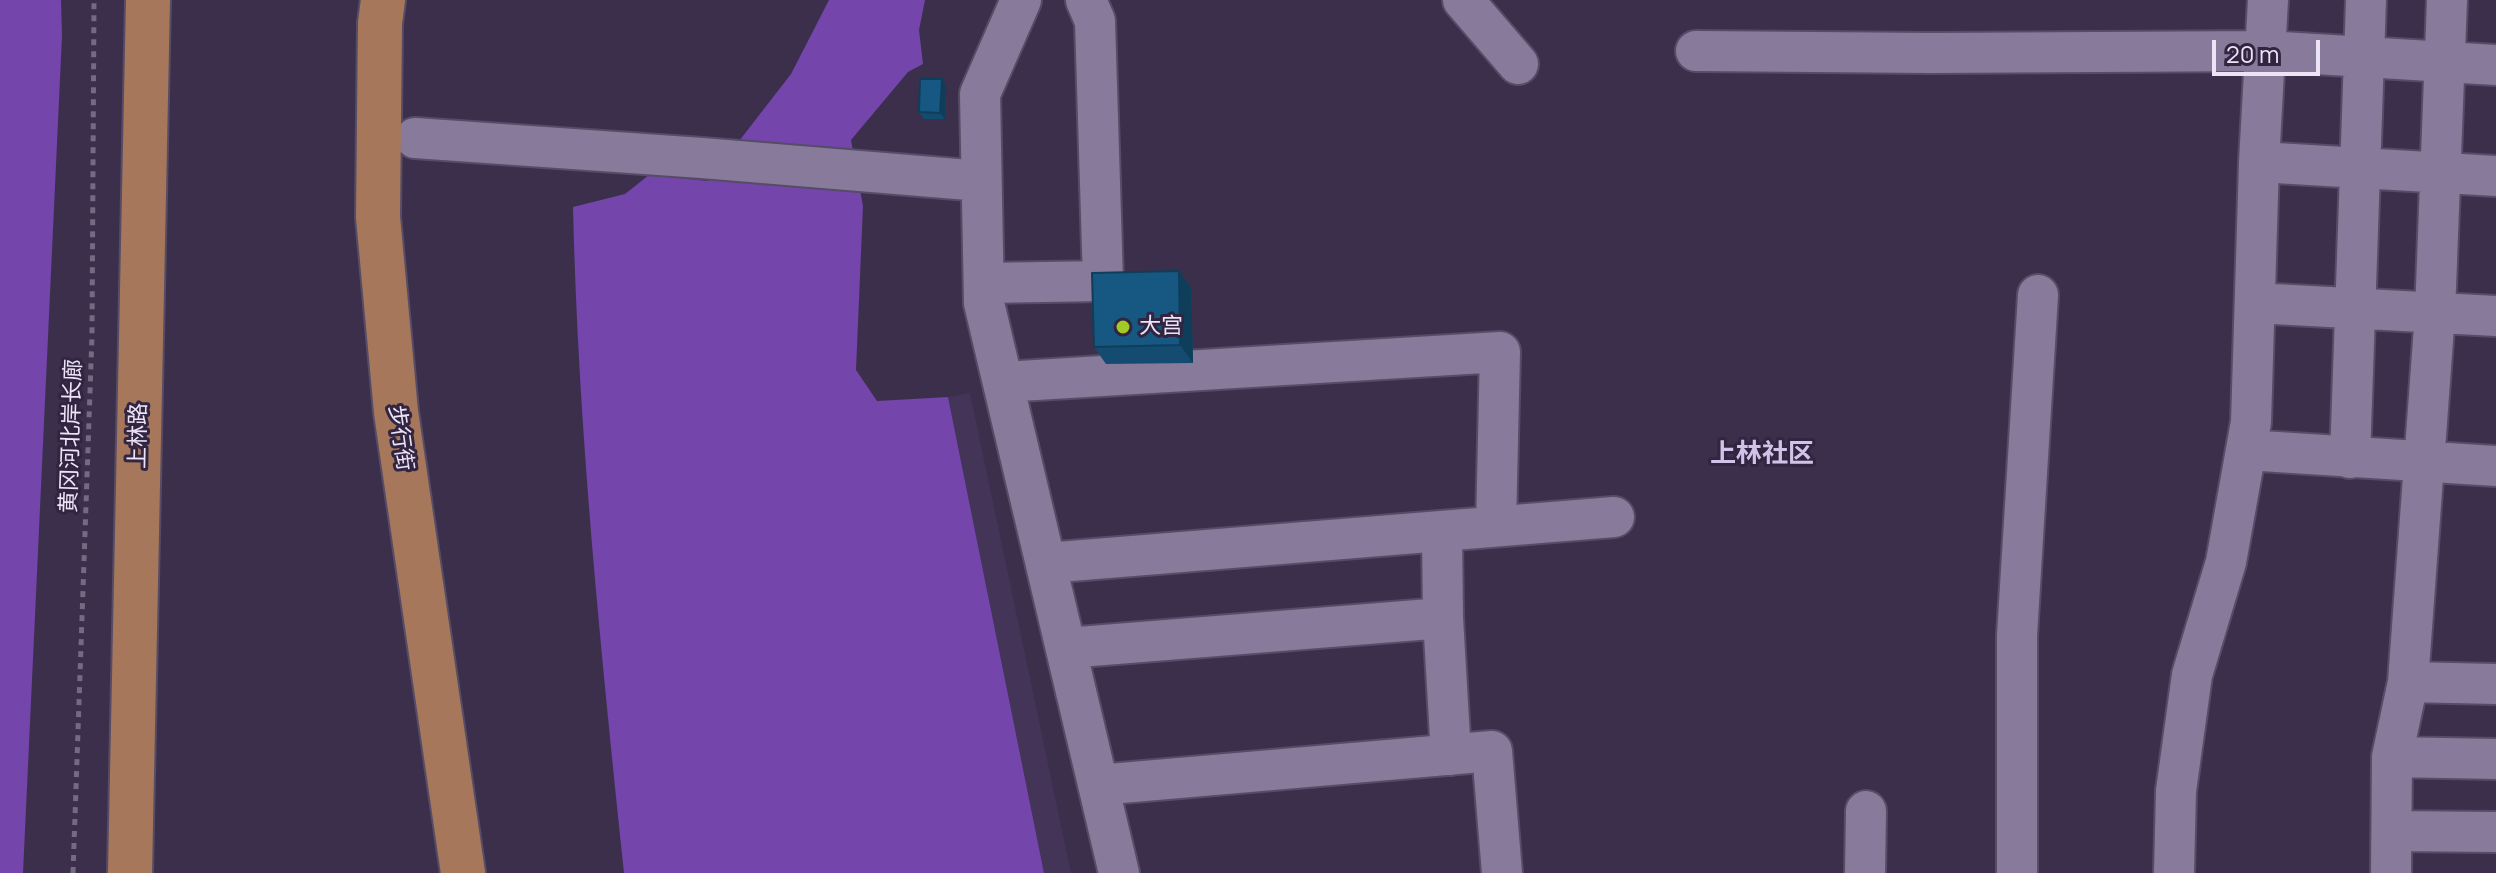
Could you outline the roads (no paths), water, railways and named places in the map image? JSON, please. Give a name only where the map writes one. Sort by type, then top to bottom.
[{"type":"main road","name":"上林路","points":[[130,873],[148,0]]},
{"type":"main road","name":"步行街","points":[[383,0],[380,23],[378,217],[396,412],[463,873]]},
{"type":"street","points":[[1021,0],[980,94],[984,303],[1119,873]]},
{"type":"street","points":[[984,283],[1103,281],[1095,21],[1086,0]]},
{"type":"street","points":[[1463,0],[1518,64]]},
{"type":"street","points":[[2174,873],[2176,791],[2192,675],[2226,562],[2251,422],[2259,162],[2268,0]]},
{"type":"street","points":[[2350,458],[2366,0]]},
{"type":"street","points":[[2391,873],[2392,757],[2408,682],[2435,313],[2447,0]]},
{"type":"street","points":[[1696,51],[2266,51],[2496,65]]},
{"type":"street","points":[[415,138],[981,181]]},
{"type":"street","points":[[2259,162],[2496,176]]},
{"type":"street","points":[[2017,873],[2017,635],[2038,295]]},
{"type":"street","points":[[2255,303],[2496,316]]},
{"type":"street","points":[[1003,382],[1500,352],[1496,526]]},
{"type":"street","points":[[2246,450],[2496,466]]},
{"type":"street","points":[[1046,563],[1614,517]]},
{"type":"street","points":[[1442,531],[1443,618],[1451,755]]},
{"type":"street","points":[[1066,648],[1443,618]]},
{"type":"street","points":[[2408,682],[2496,684]]},
{"type":"street","points":[[1098,785],[1492,751],[1502,873]]},
{"type":"street","points":[[2392,757],[2496,759]]},
{"type":"street","points":[[1865,873],[1866,811]]},
{"type":"street","points":[[2392,831],[2496,832]]},
{"type":"place","name":"大宫","points":[[1123,327]]},
{"type":"district","name":"上林社区","points":[[1762,455]]}]
